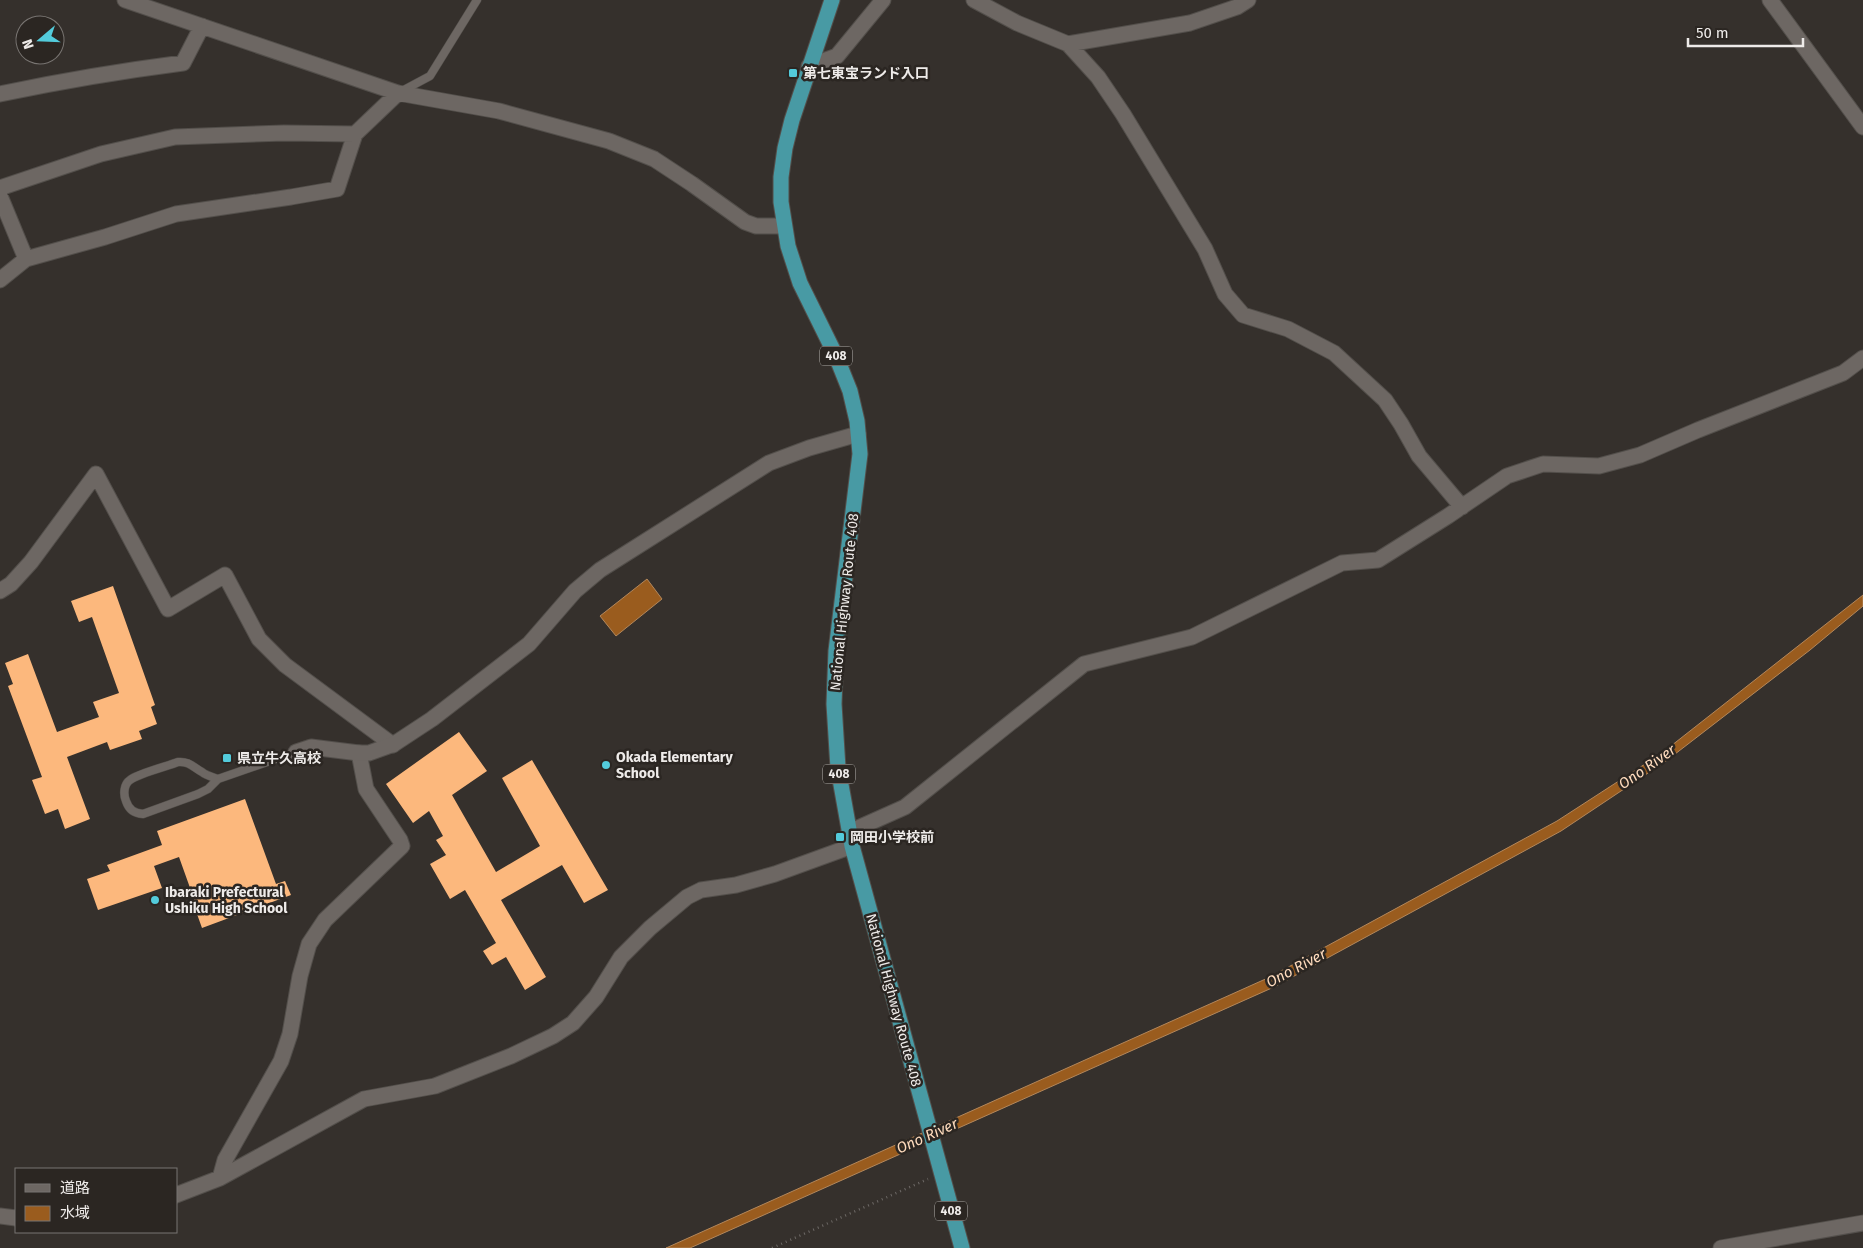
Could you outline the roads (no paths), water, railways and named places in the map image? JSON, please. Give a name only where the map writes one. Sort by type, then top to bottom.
[{"type":"highway","name":"408","points":[[784,226],[781,194],[785,148],[808,66],[832,0]]},
{"type":"highway","name":"National Highway Route 408","points":[[784,226],[788,246],[800,283],[836,356],[850,392],[858,420],[860,454],[836,651],[834,704],[838,768],[851,839],[962,1248]]},
{"type":"street","points":[[125,0],[163,6],[202,26],[398,94],[499,111],[609,141],[654,159],[745,222],[756,226],[784,226]]},
{"type":"street","points":[[808,66],[837,56],[883,0]]},
{"type":"street","points":[[974,0],[1017,23],[1068,44],[1098,77],[1123,114],[1205,249],[1225,294],[1243,315],[1288,329],[1334,353],[1385,400],[1419,456],[1462,507]]},
{"type":"street","points":[[1068,44],[1190,24],[1238,7],[1248,0]]},
{"type":"street","points":[[1770,0],[1863,127]]},
{"type":"street","points":[[0,94],[91,76],[183,63],[202,26]]},
{"type":"street","points":[[0,280],[26,259],[105,237],[176,214],[291,198],[336,189],[355,134],[398,94]]},
{"type":"street","points":[[0,188],[100,154],[175,137],[284,133],[355,134]]},
{"type":"street","points":[[0,196],[26,259]]},
{"type":"street","points":[[178,1194],[220,1178],[364,1100],[434,1086],[511,1056],[554,1036],[573,1023],[596,997],[621,957],[650,928],[687,897],[701,890],[736,885],[775,874],[851,839],[905,807],[1084,664],[1192,637],[1342,563],[1378,560],[1507,476],[1543,464],[1599,466],[1640,455],[1843,373],[1863,358]]},
{"type":"street","points":[[296,752],[311,747],[359,754],[376,751],[393,744],[432,719],[529,644],[575,591],[622,555],[769,463],[808,448],[858,434]]},
{"type":"street","points":[[0,591],[11,584],[31,562],[96,474],[168,609],[225,575],[254,630],[269,650],[285,665],[393,744]]},
{"type":"street","points":[[220,1178],[224,1160],[281,1060],[290,1034],[300,976],[309,944],[325,920],[402,846],[400,840],[366,789],[359,754]]},
{"type":"street","points":[[0,1216],[15,1218]]},
{"type":"street","points":[[1721,1248],[1863,1223]]},
{"type":"lane","points":[[398,94],[430,76],[477,0]]},
{"type":"lane","points":[[218,779],[207,775],[193,765],[178,762],[130,780],[125,787],[124,797],[128,807],[134,813],[143,814],[198,794],[208,789],[218,779],[296,752]]},
{"type":"water","points":[[647,579],[662,599],[616,636],[600,616]]},
{"type":"water","name":"Ono River","points":[[1863,595],[1863,606],[1810,650],[1666,761],[1561,831],[1274,987],[690,1248],[666,1248],[1270,977],[1557,821],[1662,753]]},
{"type":"place","name":"第七東宝ランド入口","points":[[793,73]]},
{"type":"place","name":"県立牛久高校","points":[[227,758]]},
{"type":"place","name":"Okada Elementary School","points":[[606,765]]},
{"type":"place","name":"岡田小学校前","points":[[840,837]]},
{"type":"place","name":"Ibaraki Prefectural Ushiku High School","points":[[155,900]]}]
